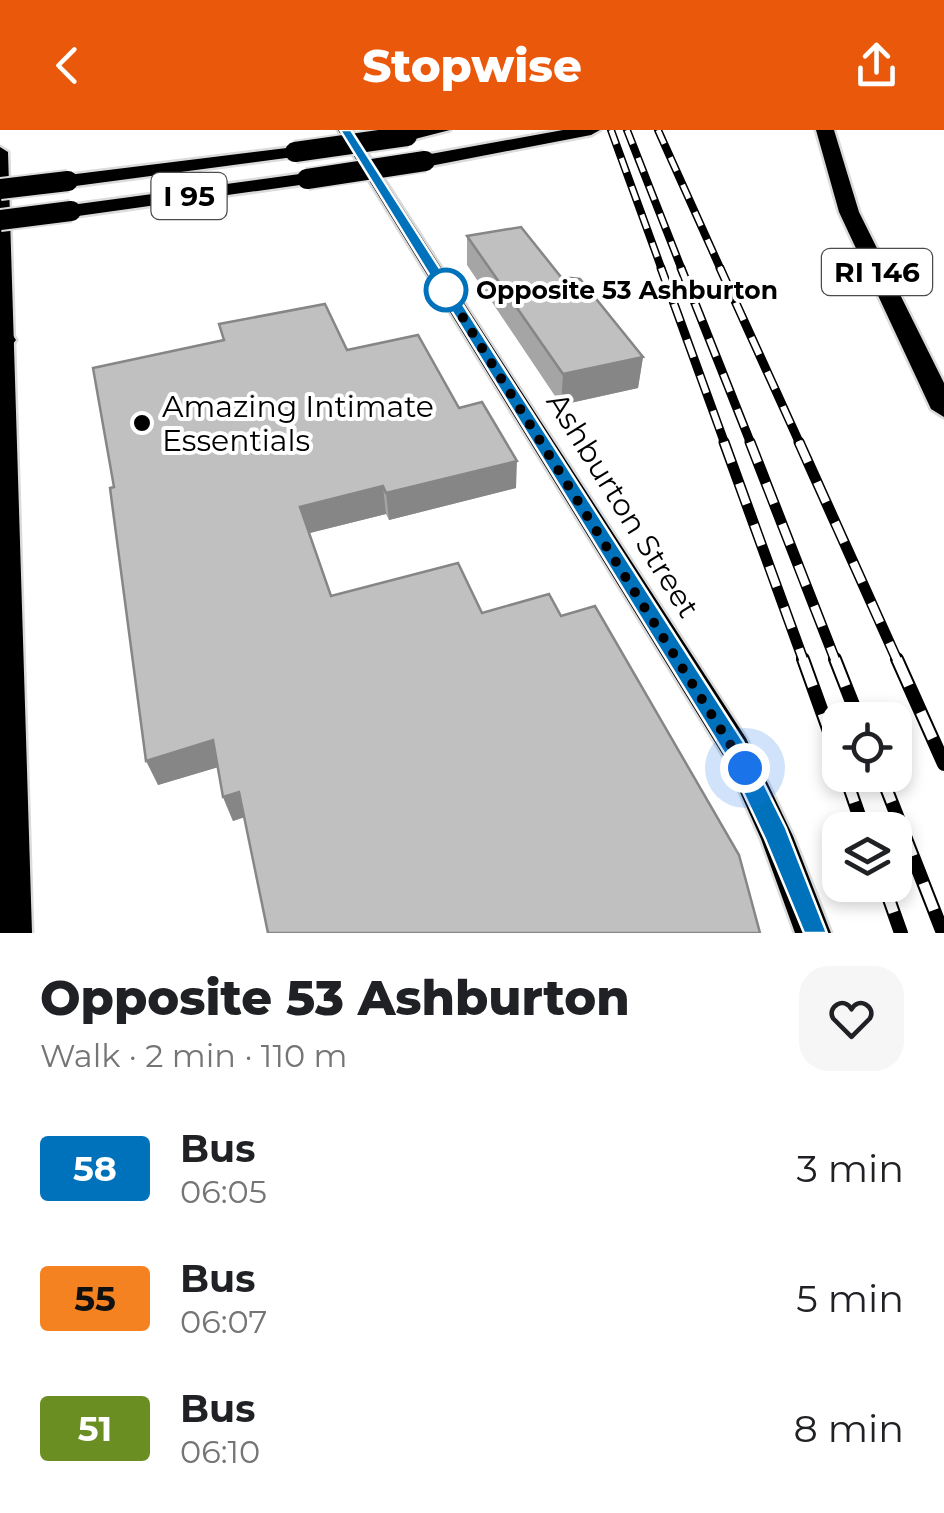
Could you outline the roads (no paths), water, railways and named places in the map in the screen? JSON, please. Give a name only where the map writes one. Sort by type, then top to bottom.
[{"type":"highway","name":"I 95","points":[[0,189],[440,130]]},
{"type":"highway","name":"I 95","points":[[0,220],[425,161],[589,130]]},
{"type":"highway","name":"RI 146","points":[[826,130],[849,212],[944,409]]},
{"type":"main road","name":"Ashburton Street","points":[[345,130],[735,748],[777,836],[814,933]]},
{"type":"main road","points":[[0,152],[14,933]]},
{"type":"railway","points":[[611,130],[662,270]]},
{"type":"railway","points":[[627,130],[682,270]]},
{"type":"railway","points":[[658,130],[721,270]]},
{"type":"railway","points":[[661,268],[725,444]]},
{"type":"railway","points":[[681,268],[751,444]]},
{"type":"railway","points":[[720,268],[800,444]]},
{"type":"railway","points":[[724,442],[804,662]]},
{"type":"railway","points":[[750,442],[836,662]]},
{"type":"railway","points":[[799,442],[898,662]]},
{"type":"railway","points":[[803,659],[822,712]]},
{"type":"railway","points":[[835,659],[852,702]]},
{"type":"railway","points":[[897,659],[944,764]]},
{"type":"railway","points":[[851,792],[858,812]]},
{"type":"railway","points":[[888,792],[943,933]]},
{"type":"railway","points":[[890,902],[901,933]]},
{"type":"place","name":"Opposite 53 Ashburton","points":[[446,290]]},
{"type":"place","name":"Amazing Intimate Essentials","points":[[142,423]]}]
